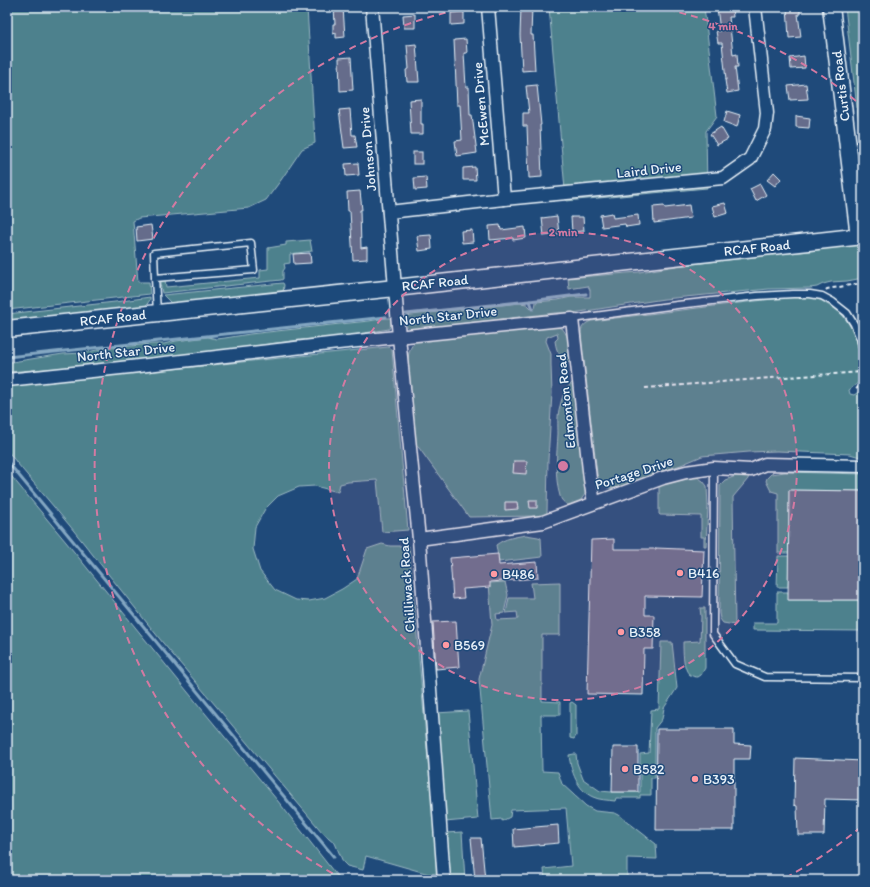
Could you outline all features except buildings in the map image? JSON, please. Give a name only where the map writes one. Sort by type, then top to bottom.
[{"type":"main road","name":"Curtis Road","points":[[831,7],[861,236]]},
{"type":"main road","name":"RCAF Road","points":[[7,329],[395,288],[861,236]]},
{"type":"street","name":"Johnson Drive","points":[[372,7],[395,288]]},
{"type":"street","name":"McEwen Drive","points":[[488,7],[504,199]]},
{"type":"street","name":"Laird Drive","points":[[389,212],[504,199],[723,178],[750,159],[765,129],[767,113],[755,7]]},
{"type":"street","name":"Chilliwack Road","points":[[395,288],[419,539],[444,880]]},
{"type":"street","name":"North Star Drive","points":[[7,380],[338,343],[572,319]]},
{"type":"street","name":"Edmonton Road","points":[[572,319],[590,479],[594,502]]},
{"type":"street","name":"Portage Drive","points":[[419,539],[543,522],[594,502],[663,478],[686,472],[714,468],[751,470],[765,464],[863,466]]},
{"type":"lane","points":[[155,278],[254,270],[251,243],[154,253],[155,278],[157,313]]},
{"type":"lane","name":"North Star Drive","points":[[572,319],[757,296],[810,294],[822,296],[833,302],[847,313],[854,324],[863,350]]},
{"type":"lane","points":[[714,468],[713,634],[735,664],[765,676],[863,678]]},
{"type":"path","points":[[822,296],[827,289],[863,283]]},
{"type":"path","points":[[645,388],[863,372]]},
{"type":"path","points":[[856,389],[863,384]]},
{"type":"green space","points":[[7,7],[307,7],[315,143],[302,149],[266,200],[249,208],[139,218],[133,221],[138,282],[149,282],[150,294],[7,310]]},
{"type":"green space","points":[[549,7],[704,7],[717,116],[706,131],[707,188],[566,201]]},
{"type":"green space","points":[[845,7],[863,7],[863,158]]},
{"type":"green space","points":[[310,240],[312,251],[290,254],[290,263],[284,264],[285,268],[283,271],[283,279],[281,280],[162,293],[160,283],[165,280],[166,287],[260,278],[260,270],[268,269],[268,248],[286,245],[286,242]]},
{"type":"green space","points":[[863,245],[863,278],[831,282],[817,287],[769,289],[664,299],[573,313],[555,313],[414,329],[406,326],[403,317],[520,303],[527,304],[531,308],[535,308],[536,302],[571,297],[590,297],[590,290],[588,286],[569,289],[568,278],[639,272],[676,266]]},
{"type":"green space","points":[[283,283],[283,293],[172,304],[163,295]]},
{"type":"green space","points":[[150,297],[150,300],[145,307],[7,323],[7,314]]},
{"type":"green space","points":[[789,297],[809,297],[821,300],[835,308],[849,324],[857,342],[863,370],[863,379],[849,390],[850,394],[854,395],[863,389],[863,458],[850,454],[777,451],[749,452],[702,456],[614,489],[603,484],[599,480],[597,474],[581,335],[584,325],[591,321]]},
{"type":"green space","points":[[391,318],[391,325],[389,329],[340,337],[299,340],[60,368],[7,372],[7,361],[12,362],[63,354],[84,353],[101,349],[164,344],[208,337],[217,339]]},
{"type":"green space","points":[[554,326],[562,328],[565,332],[570,344],[570,353],[569,363],[559,354],[557,349],[555,341],[558,338],[557,333],[547,337],[546,341],[551,354],[552,393],[548,460],[547,513],[540,516],[469,517],[414,441],[408,363],[410,348],[416,341]]},
{"type":"green space","points":[[388,347],[392,350],[408,530],[382,532],[377,480],[340,484],[338,492],[315,486],[299,487],[278,496],[265,509],[255,527],[253,549],[260,571],[275,590],[296,600],[309,601],[325,598],[357,579],[367,549],[382,544],[390,546],[409,546],[438,873],[429,874],[366,856],[363,870],[347,866],[343,862],[335,843],[322,832],[163,643],[70,526],[7,450],[7,386]]},
{"type":"green space","points":[[573,382],[586,488],[585,494],[581,500],[568,505],[560,497],[556,465],[559,409],[566,389]]},
{"type":"green space","points":[[7,471],[277,800],[337,876],[347,880],[7,880]]},
{"type":"green space","points":[[785,472],[863,474],[863,491],[789,490],[789,553],[778,553],[778,493],[771,491],[766,481],[771,474]]},
{"type":"green space","points":[[749,475],[748,479],[733,497],[735,625],[723,623],[720,619],[719,613],[720,485],[725,480],[736,476]]},
{"type":"green space","points":[[696,476],[707,486],[708,507],[706,546],[704,546],[704,537],[701,537],[701,516],[659,514],[659,486]]},
{"type":"green space","points":[[526,535],[541,538],[542,557],[499,562],[496,545],[507,539]]},
{"type":"green space","points":[[778,556],[789,556],[788,587],[777,587]]},
{"type":"green space","points":[[505,582],[508,595],[504,613],[496,614],[497,620],[518,619],[517,612],[506,613],[509,598],[533,598],[531,583],[560,582],[560,635],[542,635],[542,701],[560,702],[560,715],[541,715],[542,771],[558,772],[562,784],[586,806],[595,811],[615,813],[619,815],[656,844],[657,859],[627,858],[627,880],[545,880],[544,869],[571,866],[566,808],[511,810],[510,817],[502,821],[502,819],[492,820],[479,679],[492,625],[489,583]]},
{"type":"green space","points":[[777,592],[788,592],[789,600],[861,600],[863,631],[753,630],[753,623],[777,623]]},
{"type":"green space","points":[[700,608],[705,608],[705,668],[701,675],[694,677],[689,674],[686,668],[683,642],[700,641]]},
{"type":"green space","points":[[661,642],[672,642],[677,688],[664,708],[662,719],[655,728],[655,778],[651,778],[651,795],[640,795],[640,798],[616,798],[615,801],[593,797],[587,794],[579,785],[571,767],[569,755],[576,754],[577,763],[583,779],[600,791],[640,792],[640,754],[649,753],[651,710],[659,709]]},
{"type":"green space","points":[[572,702],[576,705],[576,736],[574,739],[570,738],[570,703]]},
{"type":"green space","points":[[468,711],[478,819],[445,822],[436,713]]},
{"type":"green space","points":[[462,832],[465,880],[449,880],[445,833]]},
{"type":"green space","points":[[405,875],[426,880],[404,880]]},
{"type":"waterway","points":[[406,314],[586,294]]},
{"type":"waterway","points":[[530,301],[533,309]]},
{"type":"waterway","points":[[7,357],[386,317]]},
{"type":"waterway","points":[[7,461],[334,857]]},
{"type":"place","name":"B416","points":[[680,573]]},
{"type":"place","name":"B486","points":[[494,574]]},
{"type":"place","name":"B358","points":[[621,632]]},
{"type":"place","name":"B569","points":[[446,645]]},
{"type":"place","name":"B582","points":[[625,769]]},
{"type":"place","name":"B393","points":[[695,779]]}]
